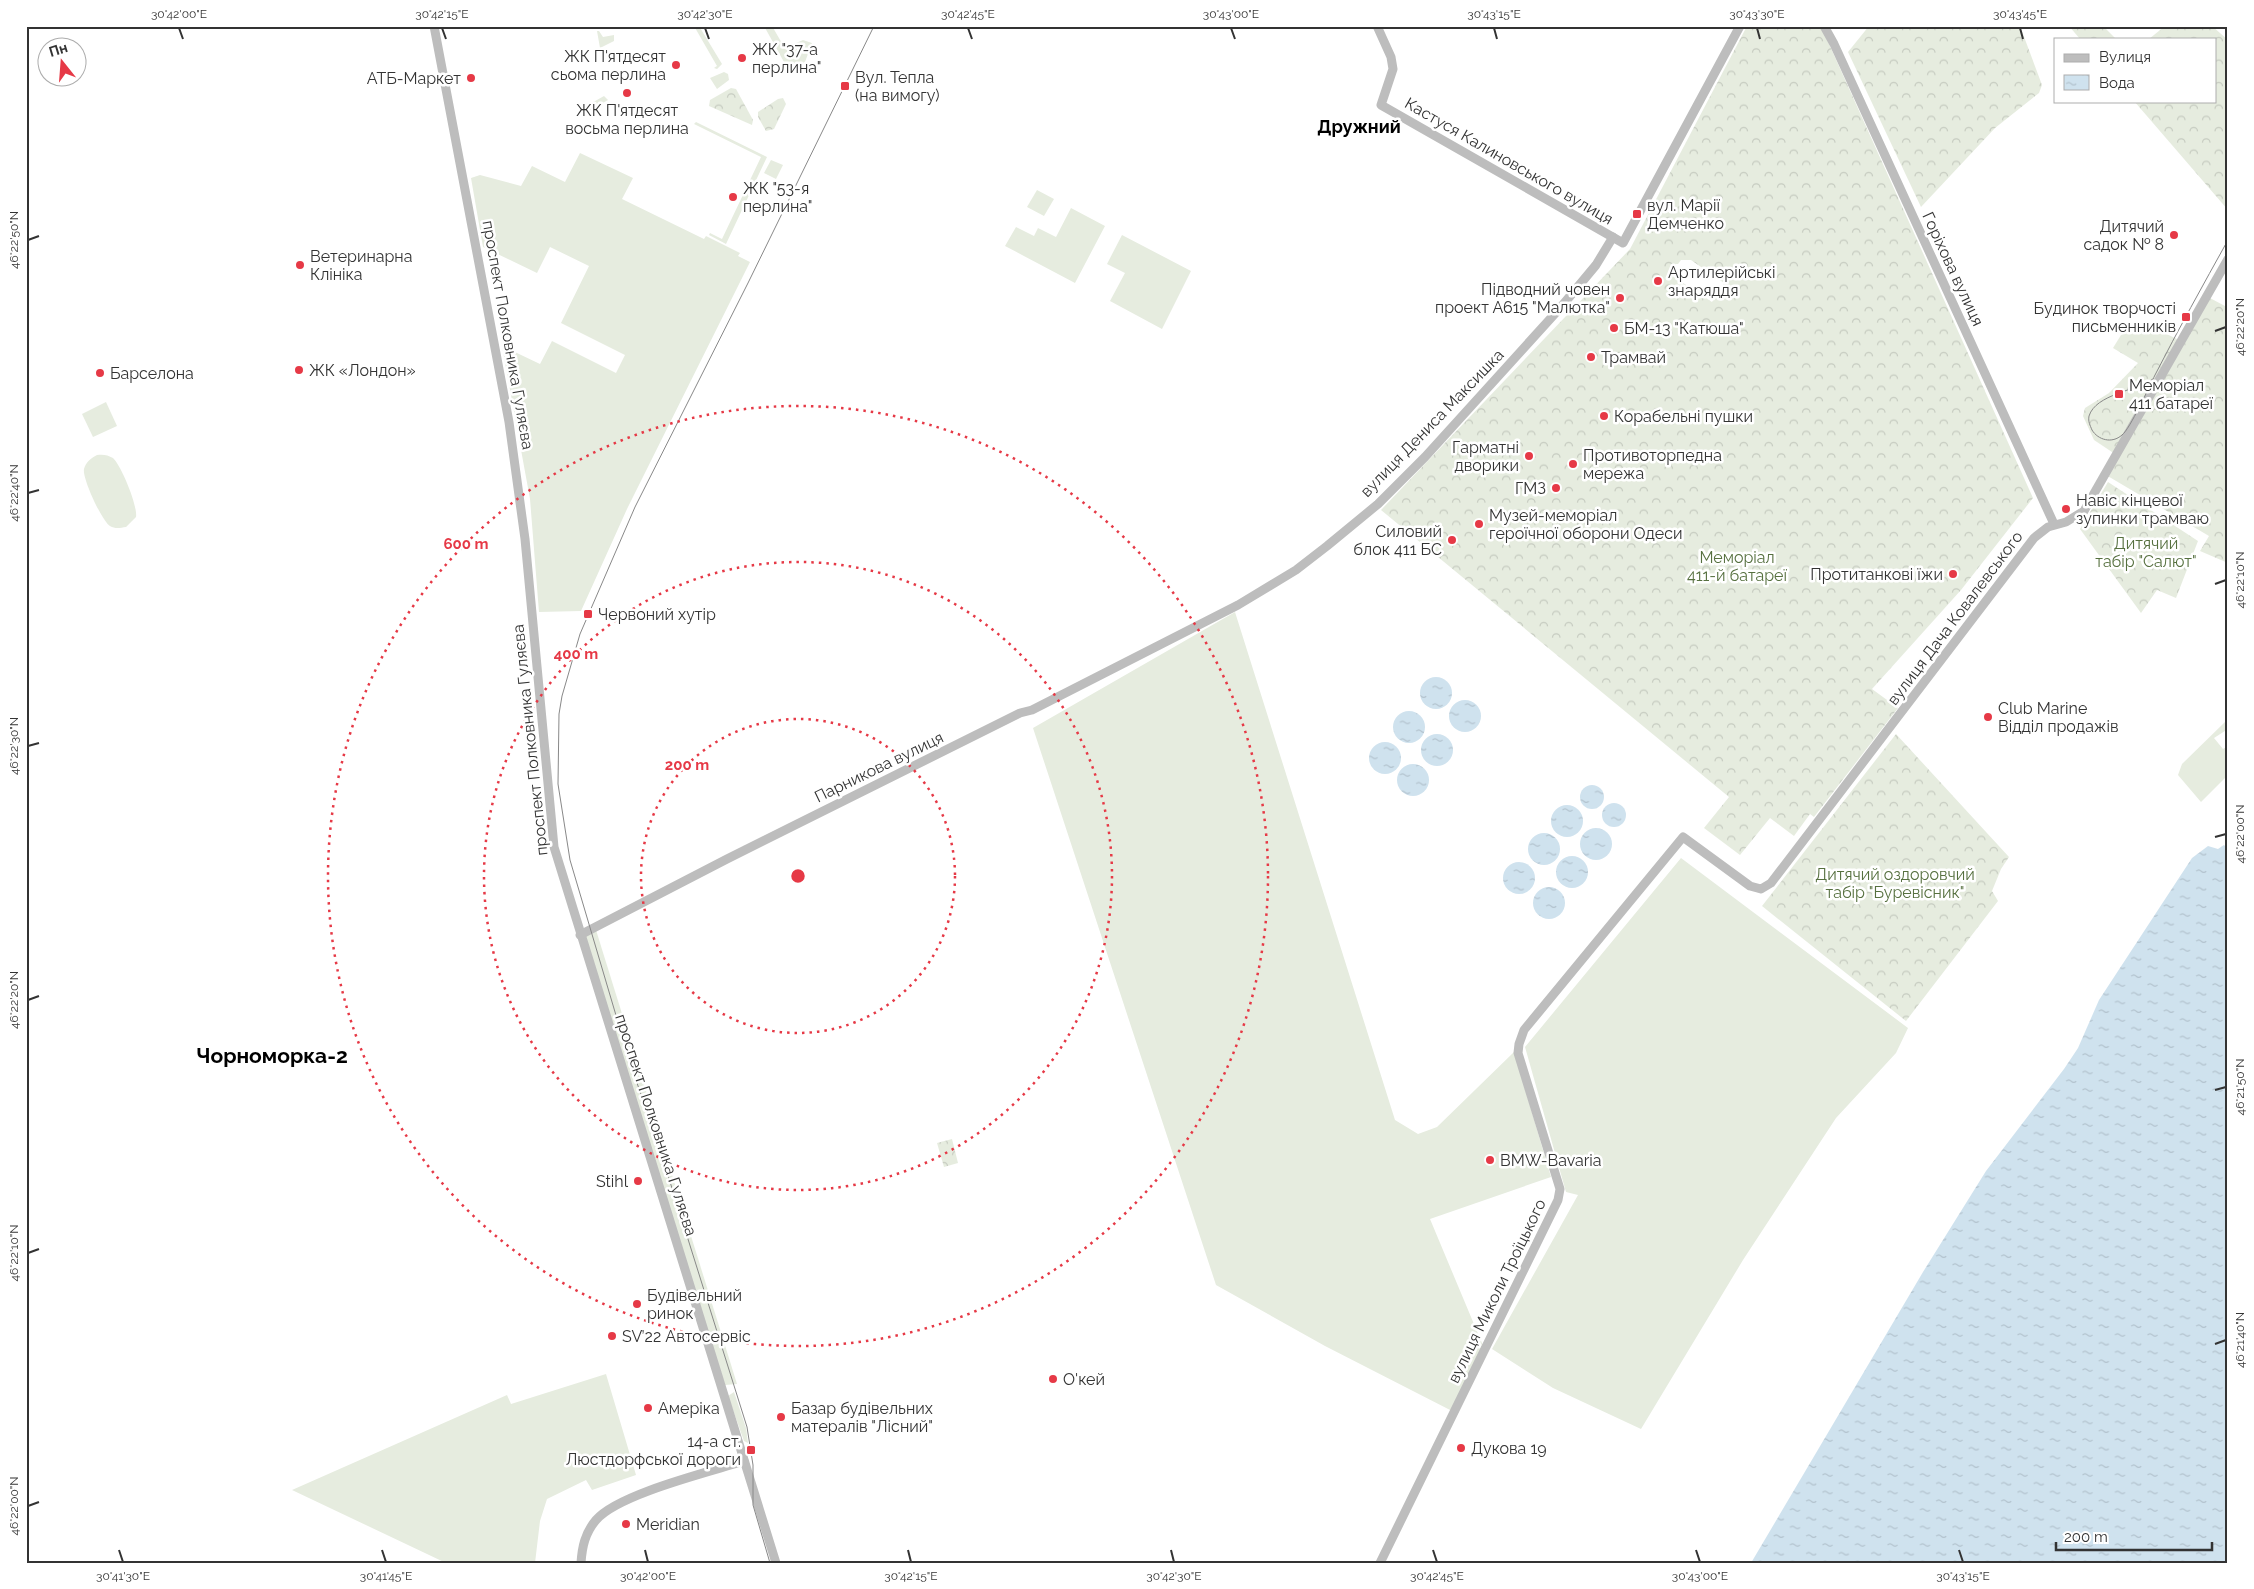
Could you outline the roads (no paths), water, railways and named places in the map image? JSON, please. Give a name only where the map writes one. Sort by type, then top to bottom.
[{"type":"street","name":"проспект Полковника Гуляєва","points":[[434,26],[510,422],[525,539],[554,847],[776,1563]]},
{"type":"street","name":"Кастуся Калиновського вулиця","points":[[1378,26],[1394,69],[1380,105],[1623,243],[1740,26]]},
{"type":"street","name":"Горіхова вулиця","points":[[1824,26],[1834,44],[2054,524]]},
{"type":"street","name":"вулиця Дениса Максишка","points":[[1192,629],[1238,606],[1296,570],[1378,504],[1425,457],[1561,307],[1596,266],[1613,237]]},
{"type":"street","name":"вулиця Дача Ковалевського","points":[[1683,837],[1755,889],[1761,890],[1770,883],[2028,545],[2038,534],[2054,524],[2070,521],[2084,511],[2228,259]]},
{"type":"street","name":"Парникова вулиця","points":[[580,935],[797,824],[1020,713],[1040,706],[1192,629]]},
{"type":"street","name":"вулиця Миколи Троїцького","points":[[1380,1563],[1558,1200],[1560,1189],[1518,1053],[1521,1036],[1527,1025],[1683,837]]},
{"type":"street","points":[[581,1563],[583,1544],[591,1527],[613,1506],[636,1496],[744,1461]]},
{"type":"water","points":[[1436,677],[1447,682],[1452,693],[1447,704],[1436,709],[1425,704],[1420,693],[1425,682]]},
{"type":"water","points":[[1465,700],[1476,705],[1481,716],[1476,727],[1465,732],[1454,727],[1449,716],[1454,705]]},
{"type":"water","points":[[1409,711],[1420,716],[1425,727],[1420,738],[1409,743],[1398,738],[1393,727],[1398,716]]},
{"type":"water","points":[[1437,734],[1448,739],[1453,750],[1448,761],[1437,766],[1426,761],[1421,750],[1426,739]]},
{"type":"water","points":[[1385,742],[1396,747],[1401,758],[1396,769],[1385,774],[1374,769],[1369,758],[1374,747]]},
{"type":"water","points":[[1413,764],[1424,769],[1429,780],[1424,791],[1413,796],[1402,791],[1397,780],[1402,769]]},
{"type":"water","points":[[1592,785],[1597,786],[1603,792],[1603,802],[1597,808],[1592,809],[1587,808],[1581,802],[1580,797],[1581,792],[1587,786]]},
{"type":"water","points":[[1614,803],[1619,804],[1625,810],[1625,820],[1619,826],[1614,827],[1609,826],[1603,820],[1602,815],[1603,810],[1609,804]]},
{"type":"water","points":[[1567,805],[1578,810],[1583,821],[1578,832],[1567,837],[1556,832],[1551,821],[1556,810]]},
{"type":"water","points":[[1596,828],[1607,833],[1612,844],[1607,855],[1596,860],[1585,855],[1580,844],[1585,833]]},
{"type":"water","points":[[1544,833],[1555,838],[1560,849],[1555,860],[1544,865],[1533,860],[1528,849],[1533,838]]},
{"type":"water","points":[[2224,845],[2228,849],[2228,1563],[1751,1563],[1923,1272],[1986,1171],[2078,1048],[2099,1000],[2192,858],[2208,846],[2218,849]]},
{"type":"water","points":[[1572,856],[1583,861],[1588,872],[1583,883],[1572,888],[1561,883],[1556,872],[1561,861]]},
{"type":"water","points":[[1519,862],[1530,867],[1535,878],[1530,889],[1519,894],[1508,889],[1503,878],[1508,867]]},
{"type":"water","points":[[1549,887],[1560,892],[1565,903],[1560,914],[1549,919],[1538,914],[1533,903],[1538,892]]},
{"type":"tram line","points":[[770,1563],[753,1505],[753,1465],[747,1427],[655,1134],[631,1066],[570,860],[558,784],[559,714],[562,696],[580,634],[635,507],[748,283],[874,26]]},
{"type":"tram line","points":[[2153,379],[2146,383],[2108,398],[2100,403],[2089,416],[2092,430],[2106,440],[2118,438],[2125,431],[2228,240]]},
{"type":"place","name":"ЖК \"37-а перлина\"","points":[[742,58]]},
{"type":"place","name":"ЖК П'ятдесят сьома перлина","points":[[676,65]]},
{"type":"place","name":"АТБ-Маркет","points":[[471,78]]},
{"type":"place","name":"Вул. Тепла (на вимогу)","points":[[845,86]]},
{"type":"place","name":"ЖК П'ятдесят восьма перлина","points":[[627,93]]},
{"type":"place","name":"ЖК \"53-я перлина\"","points":[[733,197]]},
{"type":"place","name":"вул. Марії Демченко","points":[[1637,214]]},
{"type":"place","name":"Дитячий садок № 8","points":[[2174,235]]},
{"type":"place","name":"Ветеринарна Клініка","points":[[300,265]]},
{"type":"place","name":"Артилерійські знаряддя","points":[[1658,281]]},
{"type":"place","name":"Підводний човен проект А615 \"Малютка\"","points":[[1620,298]]},
{"type":"place","name":"Будинок творчості письменників","points":[[2186,317]]},
{"type":"place","name":"БМ-13 \"Катюша\"","points":[[1614,328]]},
{"type":"place","name":"Трамвай","points":[[1591,357]]},
{"type":"place","name":"ЖК «Лондон»","points":[[299,370]]},
{"type":"place","name":"Барселона","points":[[100,373]]},
{"type":"place","name":"Меморіал 411 батареї","points":[[2119,394]]},
{"type":"place","name":"Корабельні пушки","points":[[1604,416]]},
{"type":"place","name":"Гарматні дворики","points":[[1529,456]]},
{"type":"place","name":"Противоторпедна мережа","points":[[1573,464]]},
{"type":"place","name":"ГМЗ","points":[[1556,488]]},
{"type":"place","name":"Навіс кінцевої зупинки трамваю","points":[[2066,509]]},
{"type":"place","name":"Музей-меморіал героїчної оборони Одеси","points":[[1479,524]]},
{"type":"place","name":"Силовий блок 411 БС","points":[[1452,540]]},
{"type":"place","name":"Протитанкові їжи","points":[[1953,574]]},
{"type":"place","name":"Червоний хутір","points":[[588,614]]},
{"type":"place","name":"Club Marine Відділ продажів","points":[[1988,717]]},
{"type":"place","name":"BMW-Bavaria","points":[[1490,1160]]},
{"type":"place","name":"Stihl","points":[[638,1181]]},
{"type":"place","name":"Будівельний ринок","points":[[637,1304]]},
{"type":"place","name":"SV’22 Автосервіс","points":[[612,1336]]},
{"type":"place","name":"О'кей","points":[[1053,1379]]},
{"type":"place","name":"Амеріка","points":[[648,1408]]},
{"type":"place","name":"Базар будівельних матералів \"Лісний\"","points":[[781,1417]]},
{"type":"place","name":"Дукова 19","points":[[1461,1448]]},
{"type":"place","name":"14-а ст. Люстдорфської дороги","points":[[751,1450]]},
{"type":"place","name":"Meridian","points":[[626,1524]]},
{"type":"district","name":"Дружний","points":[[1359,126]]},
{"type":"district","name":"Чорноморка-2","points":[[272,1055]]},
{"type":"park label","name":"Дитячий табір \"Салют\"","points":[[2146,552]]},
{"type":"park label","name":"Меморіал 411-й батареї","points":[[1737,566]]},
{"type":"park label","name":"Дитячий оздоровчий табір \"Буревісник\"","points":[[1895,883]]}]
